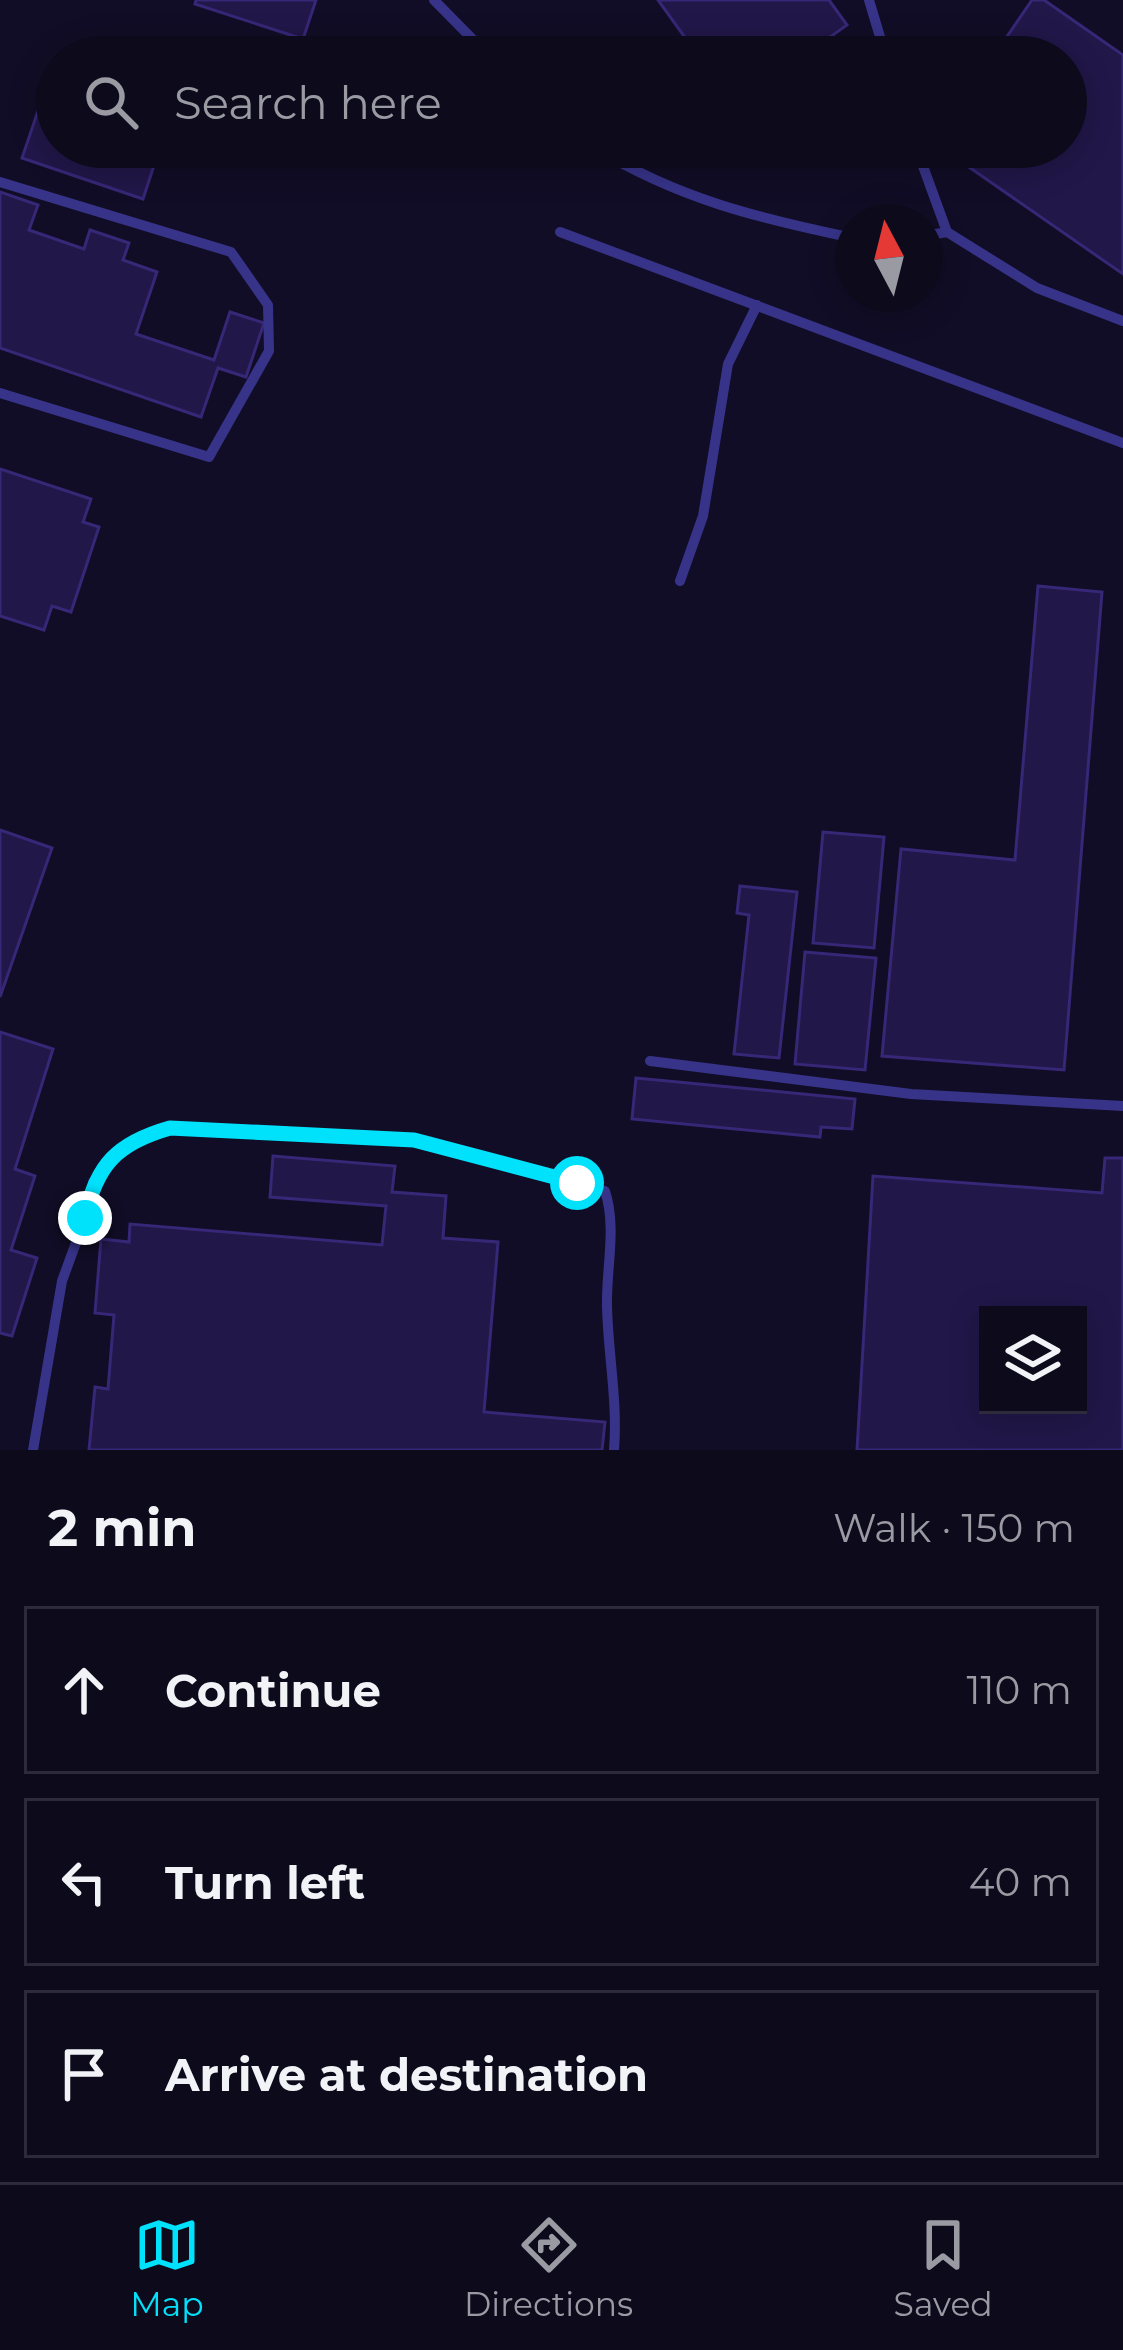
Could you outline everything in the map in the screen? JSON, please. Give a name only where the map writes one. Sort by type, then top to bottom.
[{"type":"lane","points":[[434,0],[469,36]]},
{"type":"lane","points":[[869,0],[880,36]]},
{"type":"lane","points":[[628,168],[701,200],[835,234]]},
{"type":"lane","points":[[924,168],[947,232],[1037,288],[1123,321]]},
{"type":"lane","points":[[0,182],[231,253],[268,305],[269,351],[209,457],[0,393]]},
{"type":"lane","points":[[560,232],[1123,443]]},
{"type":"lane","points":[[943,233],[947,232]]},
{"type":"lane","points":[[680,580],[703,516],[728,364],[757,305]]},
{"type":"lane","points":[[650,1060],[911,1094],[1123,1106]]},
{"type":"lane","points":[[33,1450],[62,1280],[93,1182],[107,1162],[139,1137],[170,1128],[414,1140],[605,1191],[611,1208],[607,1298],[614,1450]]},
{"type":"building","points":[[196,0],[316,0],[304,36],[195,4]]},
{"type":"building","points":[[658,0],[829,0],[847,25],[832,36],[684,36]]},
{"type":"building","points":[[1032,0],[1044,0],[1123,55],[1123,274],[970,168],[1087,168],[1087,36],[1007,36]]},
{"type":"building","points":[[36,117],[36,163],[22,158]]},
{"type":"building","points":[[52,168],[153,168],[143,199]]},
{"type":"building","points":[[0,192],[38,205],[29,230],[84,249],[90,230],[129,243],[123,260],[157,272],[136,334],[214,360],[230,312],[264,323],[246,377],[218,368],[201,417],[0,348]]},
{"type":"building","points":[[0,469],[91,499],[83,522],[99,527],[71,612],[52,606],[44,630],[0,616]]},
{"type":"building","points":[[1038,586],[1102,592],[1064,1070],[882,1056],[901,849],[1015,860]]},
{"type":"building","points":[[0,830],[52,848],[0,997]]},
{"type":"building","points":[[823,832],[884,837],[874,948],[813,943]]},
{"type":"building","points":[[740,886],[797,892],[779,1058],[734,1054],[749,915],[737,913]]},
{"type":"building","points":[[805,952],[876,958],[865,1070],[795,1064]]},
{"type":"building","points":[[0,1032],[53,1049],[15,1169],[35,1176],[11,1250],[37,1258],[12,1336],[0,1333]]},
{"type":"building","points":[[636,1078],[855,1099],[852,1129],[821,1127],[820,1137],[632,1119]]},
{"type":"building","points":[[273,1156],[395,1166],[392,1192],[446,1196],[443,1238],[498,1242],[484,1412],[605,1422],[602,1450],[89,1450],[95,1387],[108,1389],[114,1315],[95,1313],[101,1239],[129,1242],[130,1224],[382,1245],[386,1206],[270,1197]]},
{"type":"building","points":[[1105,1158],[1123,1158],[1123,1450],[857,1450],[873,1176],[1102,1193]]},
{"type":"route","points":[[85,1218],[93,1182],[107,1162],[139,1137],[170,1128],[414,1140],[577,1183]]}]
